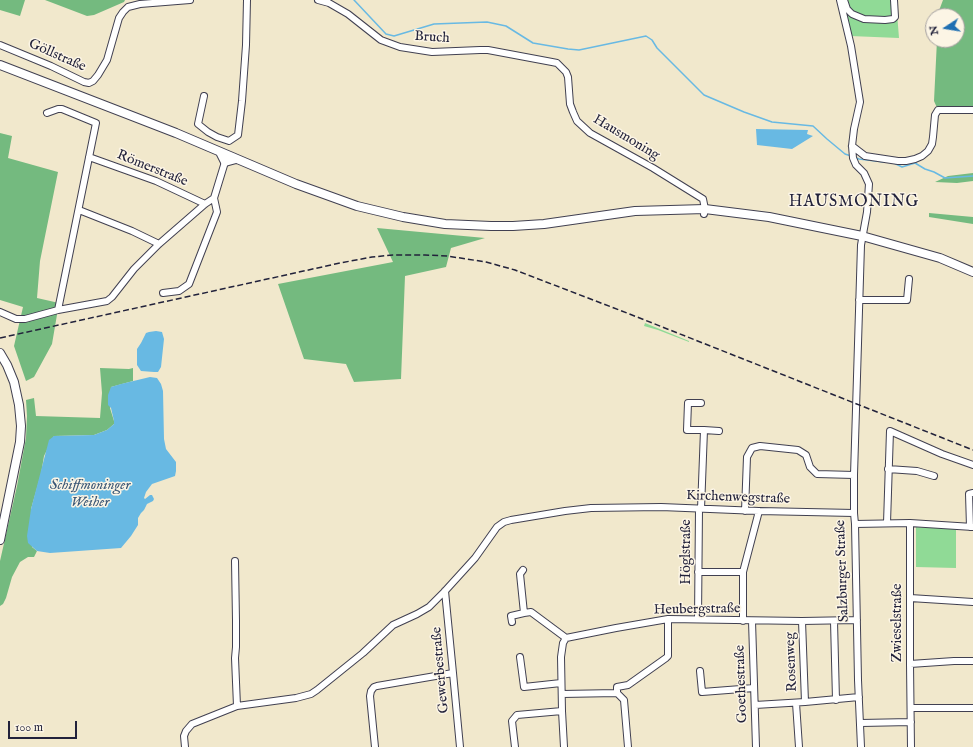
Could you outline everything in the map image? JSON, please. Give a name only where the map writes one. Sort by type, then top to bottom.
[{"type":"main road","points":[[0,62],[24,75]]},
{"type":"main road","points":[[0,67],[176,133],[296,184],[357,206],[403,217],[451,224],[491,226],[544,224],[635,211],[705,212],[753,215],[862,236],[940,258],[973,272]]},
{"type":"main road","points":[[220,152],[225,162],[236,159]]},
{"type":"main road","points":[[0,353],[14,382],[19,405],[21,426],[20,442],[0,540]]},
{"type":"street","name":"Göllstraße","points":[[0,45],[89,83],[98,75],[107,60],[120,18],[128,7],[140,4],[190,0]]},
{"type":"street","points":[[204,96],[198,124],[212,135],[229,141],[238,135],[246,45],[247,0]]},
{"type":"street","name":"Bruch","points":[[318,0],[329,3],[348,14],[381,40],[400,47],[432,52],[488,50],[557,64]]},
{"type":"street","points":[[840,0],[851,46],[860,102],[854,129],[853,152],[856,165],[864,173],[869,184],[867,212],[860,245],[858,300],[907,300],[909,279]]},
{"type":"street","points":[[844,0],[847,9],[852,14],[864,19],[872,20],[893,20],[896,14],[894,0]]},
{"type":"street","points":[[844,20],[852,14]]},
{"type":"street","name":"Hausmoning","points":[[557,64],[566,72],[568,77],[570,104],[577,121],[590,133],[653,168],[702,199],[705,212]]},
{"type":"street","points":[[47,113],[62,109],[96,123],[58,310]]},
{"type":"street","points":[[853,152],[865,156],[898,161],[915,159],[928,152],[932,144],[934,138],[935,115],[938,110],[973,110]]},
{"type":"street","name":"Römerstraße","points":[[89,157],[156,182],[205,204]]},
{"type":"street","points":[[163,293],[179,291],[189,284],[217,212],[214,198],[225,162]]},
{"type":"street","points":[[0,312],[16,319],[25,319],[58,310],[107,300],[112,297],[134,269],[159,244],[214,198]]},
{"type":"street","points":[[78,210],[132,231],[159,244]]},
{"type":"street","name":"Salzburger Straße","points":[[858,300],[854,514],[861,747]]},
{"type":"street","points":[[701,403],[688,403],[687,430],[718,431]]},
{"type":"street","name":"Höglstraße","points":[[698,619],[700,509],[704,430]]},
{"type":"street","points":[[887,523],[890,431],[942,454],[973,465]]},
{"type":"street","points":[[745,511],[747,457],[752,448],[760,446],[798,450],[806,455],[810,467],[817,474],[854,475]]},
{"type":"street","points":[[888,469],[917,471],[934,476]]},
{"type":"street","points":[[855,524],[910,523],[972,527],[971,493]]},
{"type":"street","name":"Kirchenwegstraße","points":[[185,747],[184,736],[188,727],[192,724],[237,706],[296,698],[311,694],[324,686],[393,625],[424,611],[429,607],[445,592],[475,558],[491,534],[504,522],[521,517],[565,511],[622,507],[854,514]]},
{"type":"street","points":[[743,621],[743,572],[759,511]]},
{"type":"street","name":"Zwieselstraße","points":[[910,523],[911,747]]},
{"type":"street","points":[[235,561],[235,658],[237,706]]},
{"type":"street","points":[[523,570],[520,574],[524,613]]},
{"type":"street","points":[[698,572],[743,572]]},
{"type":"street","name":"Gewerbestraße","points":[[445,592],[460,747]]},
{"type":"street","points":[[910,598],[973,602]]},
{"type":"street","points":[[512,622],[511,616],[531,612],[566,638],[563,643],[561,657],[564,747]]},
{"type":"street","points":[[628,747],[624,700],[617,693],[617,687],[628,685],[668,656],[668,619]]},
{"type":"street","name":"Heubergstraße","points":[[566,638],[668,619],[802,622],[857,620]]},
{"type":"street","points":[[834,620],[836,700]]},
{"type":"street","name":"Goethestraße","points":[[752,621],[756,747]]},
{"type":"street","name":"Rosenweg","points":[[802,622],[805,702]]},
{"type":"street","points":[[520,657],[524,687],[561,683]]},
{"type":"street","points":[[910,664],[973,661]]},
{"type":"street","points":[[700,671],[702,692],[754,688]]},
{"type":"street","points":[[375,747],[370,696],[374,687],[454,674]]},
{"type":"street","points":[[562,694],[617,693]]},
{"type":"street","points":[[755,706],[859,697]]},
{"type":"street","points":[[796,703],[799,747]]},
{"type":"street","points":[[911,708],[973,708]]},
{"type":"street","points":[[515,747],[512,722],[517,715],[562,711]]},
{"type":"street","points":[[861,723],[911,722]]},
{"type":"green space","points":[[0,0],[25,0],[20,16],[0,10]]},
{"type":"green space","points":[[45,0],[125,0],[124,2],[94,15],[87,16]]},
{"type":"green space","points":[[844,0],[896,0],[899,38],[850,36]]},
{"type":"green space","points":[[943,0],[973,0],[973,110],[938,110],[934,101],[937,48],[965,48],[965,8],[940,8]]},
{"type":"green space","points":[[0,133],[12,136],[8,158],[58,172],[40,261],[37,298],[59,303],[52,344],[34,377],[26,381],[14,346],[23,307],[0,300]]},
{"type":"green space","points":[[973,173],[973,181],[957,183],[935,182],[948,176]]},
{"type":"green space","points":[[929,213],[973,217],[973,224],[929,217]]},
{"type":"green space","points":[[377,228],[485,238],[451,248],[446,267],[405,276],[401,379],[354,382],[346,364],[304,359],[278,284],[393,262]]},
{"type":"green space","points":[[645,323],[689,341],[689,342],[644,326]]},
{"type":"green space","points":[[100,368],[133,368],[133,381],[111,387],[110,408],[114,424],[107,430],[94,435],[54,436],[44,456],[41,474],[31,509],[32,547],[37,551],[34,557],[28,557],[20,562],[12,577],[6,598],[0,606],[0,561],[26,438],[26,400],[34,398],[36,416],[100,418],[102,393]]},
{"type":"green space","points":[[916,527],[956,529],[956,568],[916,567]]},
{"type":"water","points":[[756,129],[808,130],[807,134],[813,136],[792,149],[757,145]]},
{"type":"water","points":[[156,331],[162,332],[164,339],[161,367],[158,372],[141,371],[137,365],[137,349],[146,333]]},
{"type":"water","name":"Schiffmoninger Weiher","points":[[150,377],[157,378],[163,391],[164,439],[166,449],[176,462],[175,476],[152,484],[146,492],[145,499],[152,495],[154,499],[147,504],[138,518],[138,525],[121,548],[50,553],[37,551],[28,543],[27,536],[31,509],[49,440],[54,436],[94,435],[107,430],[114,424],[111,408],[108,405],[108,395],[111,387]]},
{"type":"waterway","points":[[354,0],[386,34],[394,36],[434,24],[487,22],[506,26],[533,43],[579,50],[646,36],[652,40],[657,48],[704,95],[772,122],[813,126],[845,154],[851,156]]},
{"type":"waterway","points":[[854,157],[884,162]]},
{"type":"waterway","points":[[894,163],[902,167],[915,163],[945,178],[973,176]]},
{"type":"railway","points":[[0,338],[372,257],[393,255],[447,256],[486,262],[515,270],[973,450]]},
{"type":"district","name":"HAUSMONING","points":[[854,203]]}]
